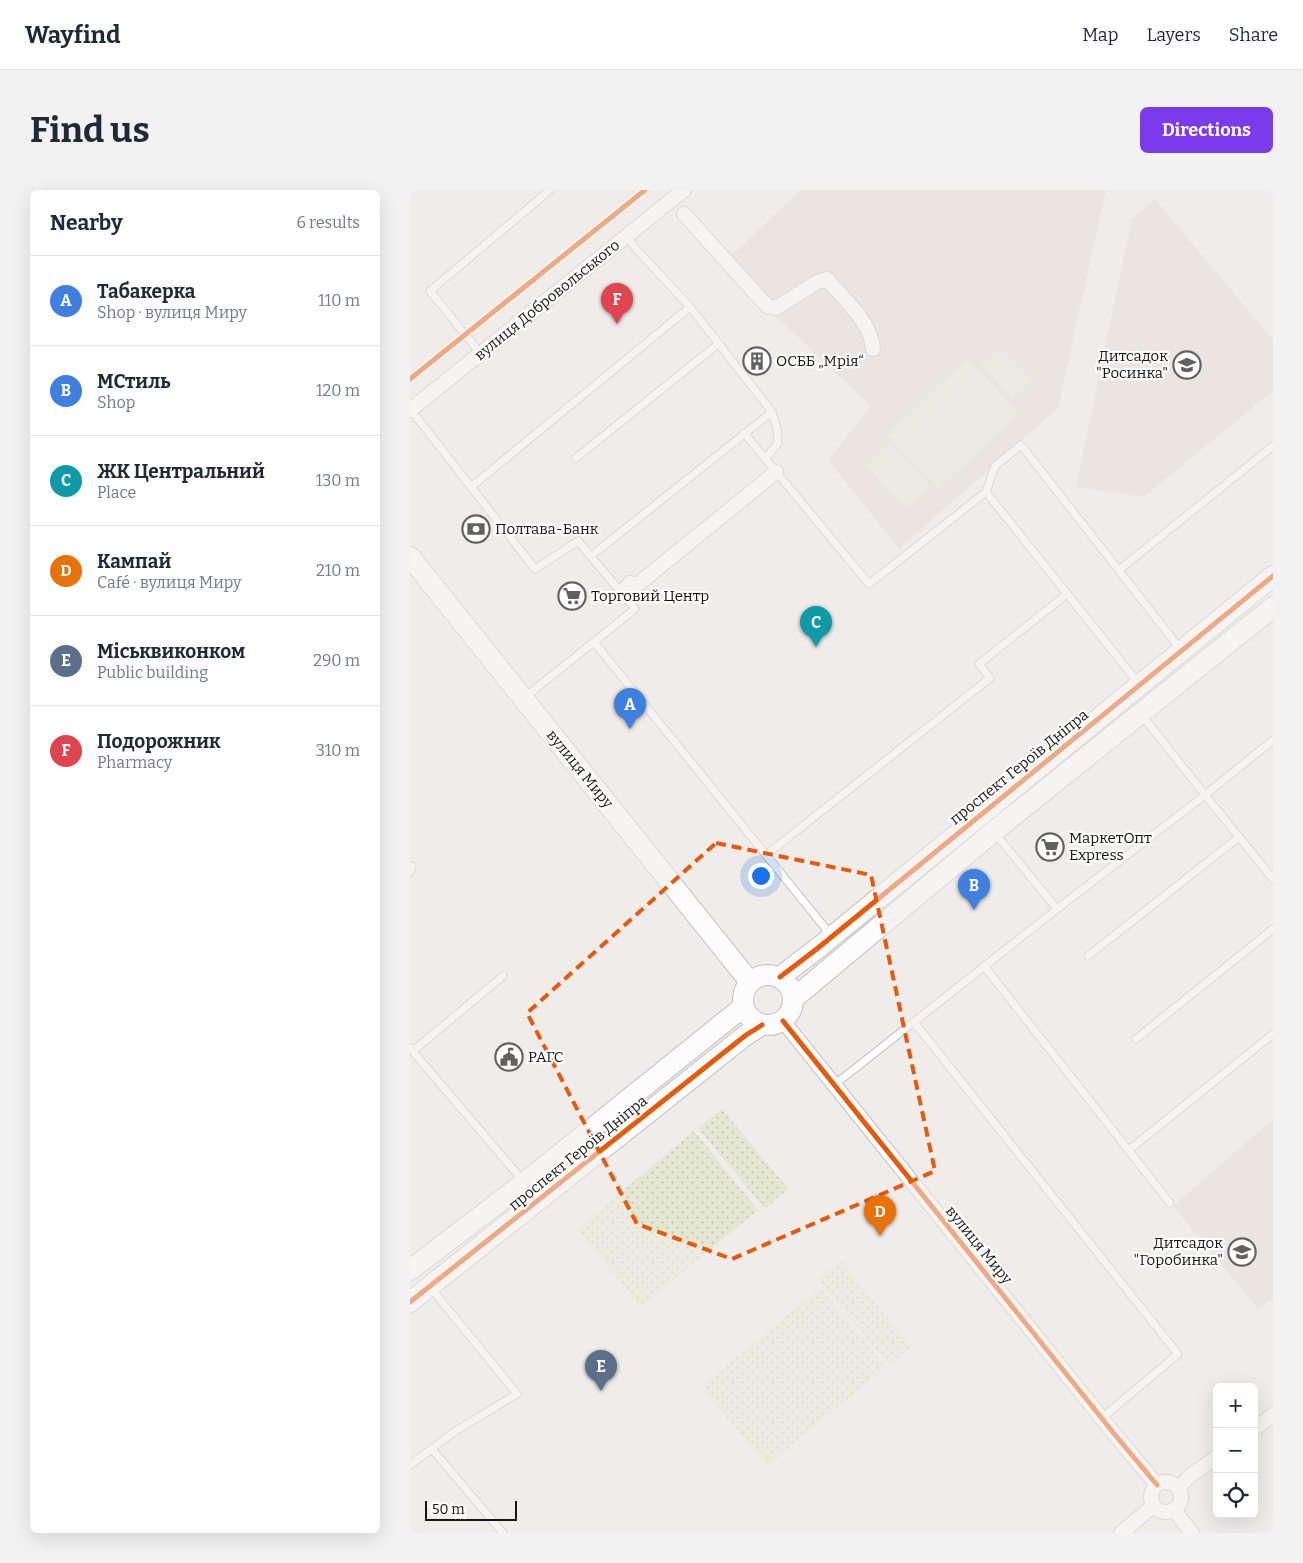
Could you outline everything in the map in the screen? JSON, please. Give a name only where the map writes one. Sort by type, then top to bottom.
[{"type":"street","name":"вулиця Добровольського","points":[[410,410],[684,190]]},
{"type":"street","points":[[684,214],[767,306],[776,308],[817,282],[827,278],[866,326],[873,339],[874,349]]},
{"type":"street","points":[[622,593],[630,583],[637,585],[776,472]]},
{"type":"street","name":"вулиця Миру","points":[[410,557],[750,982]]},
{"type":"street","name":"проспект Героїв Дніпра","points":[[780,978],[1273,576]]},
{"type":"street","points":[[793,999],[993,832],[1273,607]]},
{"type":"street","name":"проспект Героїв Дніпра","points":[[1087,728],[1101,746]]},
{"type":"street","points":[[765,975],[773,975],[780,978],[792,990],[793,999],[789,1015],[783,1021],[776,1024],[762,1024],[750,1018],[743,1007],[743,997],[745,989],[750,982],[757,977],[765,975]]},
{"type":"street","name":"проспект Героїв Дніпра","points":[[430,1287],[412,1268],[524,1182],[743,1007]]},
{"type":"street","name":"вулиця Миру","points":[[783,1021],[1157,1485]]},
{"type":"street","name":"проспект Героїв Дніпра","points":[[410,1302],[762,1024]]},
{"type":"street","points":[[1255,1428],[1273,1415]]},
{"type":"street","points":[[1178,1488],[1191,1475],[1213,1459]]},
{"type":"street","points":[[1166,1482],[1178,1488],[1180,1502],[1174,1510],[1160,1512],[1153,1506],[1151,1502],[1152,1492],[1157,1485],[1166,1482]]},
{"type":"street","points":[[1121,1533],[1153,1506]]},
{"type":"street","points":[[1174,1510],[1192,1533]]},
{"type":"lane","points":[[480,353],[430,291],[550,190]]},
{"type":"lane","points":[[626,236],[690,307],[772,412],[778,429],[778,443],[765,459]]},
{"type":"lane","points":[[471,487],[690,307]]},
{"type":"lane","points":[[576,458],[718,344]]},
{"type":"lane","points":[[410,410],[536,569],[578,541],[635,609],[524,698]]},
{"type":"lane","points":[[591,556],[772,412]]},
{"type":"lane","points":[[744,434],[869,584],[986,492],[995,466],[1021,445],[1181,650]]},
{"type":"lane","points":[[1119,570],[1273,446]]},
{"type":"lane","points":[[986,492],[1140,685]]},
{"type":"lane","points":[[766,855],[990,678],[978,664],[1066,594]]},
{"type":"lane","points":[[594,642],[832,937]]},
{"type":"lane","points":[[1140,714],[1273,879]]},
{"type":"lane","points":[[834,1085],[1273,740]]},
{"type":"lane","points":[[993,832],[1057,909]]},
{"type":"lane","points":[[1088,956],[1239,837]]},
{"type":"lane","points":[[1136,1039],[1273,930]]},
{"type":"lane","points":[[984,966],[1170,1203]]},
{"type":"lane","points":[[503,976],[411,1050],[524,1182]]},
{"type":"lane","points":[[914,1022],[1178,1354],[1102,1418]]},
{"type":"lane","points":[[1129,1150],[1273,1034]]},
{"type":"lane","points":[[410,1465],[454,1432],[517,1394],[430,1287]]},
{"type":"lane","points":[[432,1449],[503,1533]]},
{"type":"highlighted area","points":[[716,843],[871,875],[935,1171],[732,1259],[637,1224],[527,1013]]},
{"type":"shaded area","points":[[801,190],[1106,190],[1058,408],[899,549],[828,460],[871,406],[721,265]]},
{"type":"shaded area","name":"Дитсадок \"Росинка\"","points":[[1155,199],[1273,340],[1273,391],[1144,497],[1076,487],[1132,219]]},
{"type":"shaded area","name":"Дитсадок \"Горобинка\"","points":[[1273,1119],[1273,1298],[1258,1309],[1173,1206]]},
{"type":"green space","points":[[1001,348],[1032,381],[1012,399],[982,366]]},
{"type":"green space","points":[[967,359],[1019,413],[939,489],[887,435]]},
{"type":"green space","points":[[889,443],[930,486],[906,509],[865,466]]},
{"type":"green space","points":[[722,1109],[788,1189],[765,1209],[698,1128]]},
{"type":"green space","points":[[694,1131],[758,1210],[641,1307],[577,1229]]},
{"type":"green space","points":[[840,1260],[911,1346],[889,1365],[818,1279]]},
{"type":"green space","points":[[820,1288],[886,1367],[767,1466],[701,1387]]},
{"type":"cycle path","points":[[410,379],[645,190]]},
{"type":"cycle path","points":[[780,977],[1273,576]]},
{"type":"cycle path","points":[[783,1021],[1157,1485]]},
{"type":"cycle path","points":[[410,1302],[746,1035],[762,1025]]},
{"type":"place","name":"Подорожник","points":[[617,324]]},
{"type":"place","name":"ОСББ „Мрія“","points":[[757,361]]},
{"type":"place","name":"Дитсадок \"Росинка\"","points":[[1187,365]]},
{"type":"place","name":"Полтава-Банк","points":[[476,529]]},
{"type":"place","name":"Торговий Центр","points":[[572,596]]},
{"type":"place","name":"ЖК Центральний","points":[[816,647]]},
{"type":"place","name":"Табакерка","points":[[630,729]]},
{"type":"place","name":"МаркетОпт Express","points":[[1050,847]]},
{"type":"place","name":"МСтиль","points":[[974,910]]},
{"type":"place","name":"РАГС","points":[[509,1057]]},
{"type":"place","name":"Кампай","points":[[880,1236]]},
{"type":"place","name":"Дитсадок \"Горобинка\"","points":[[1242,1252]]},
{"type":"place","name":"Міськвиконком","points":[[601,1391]]}]
